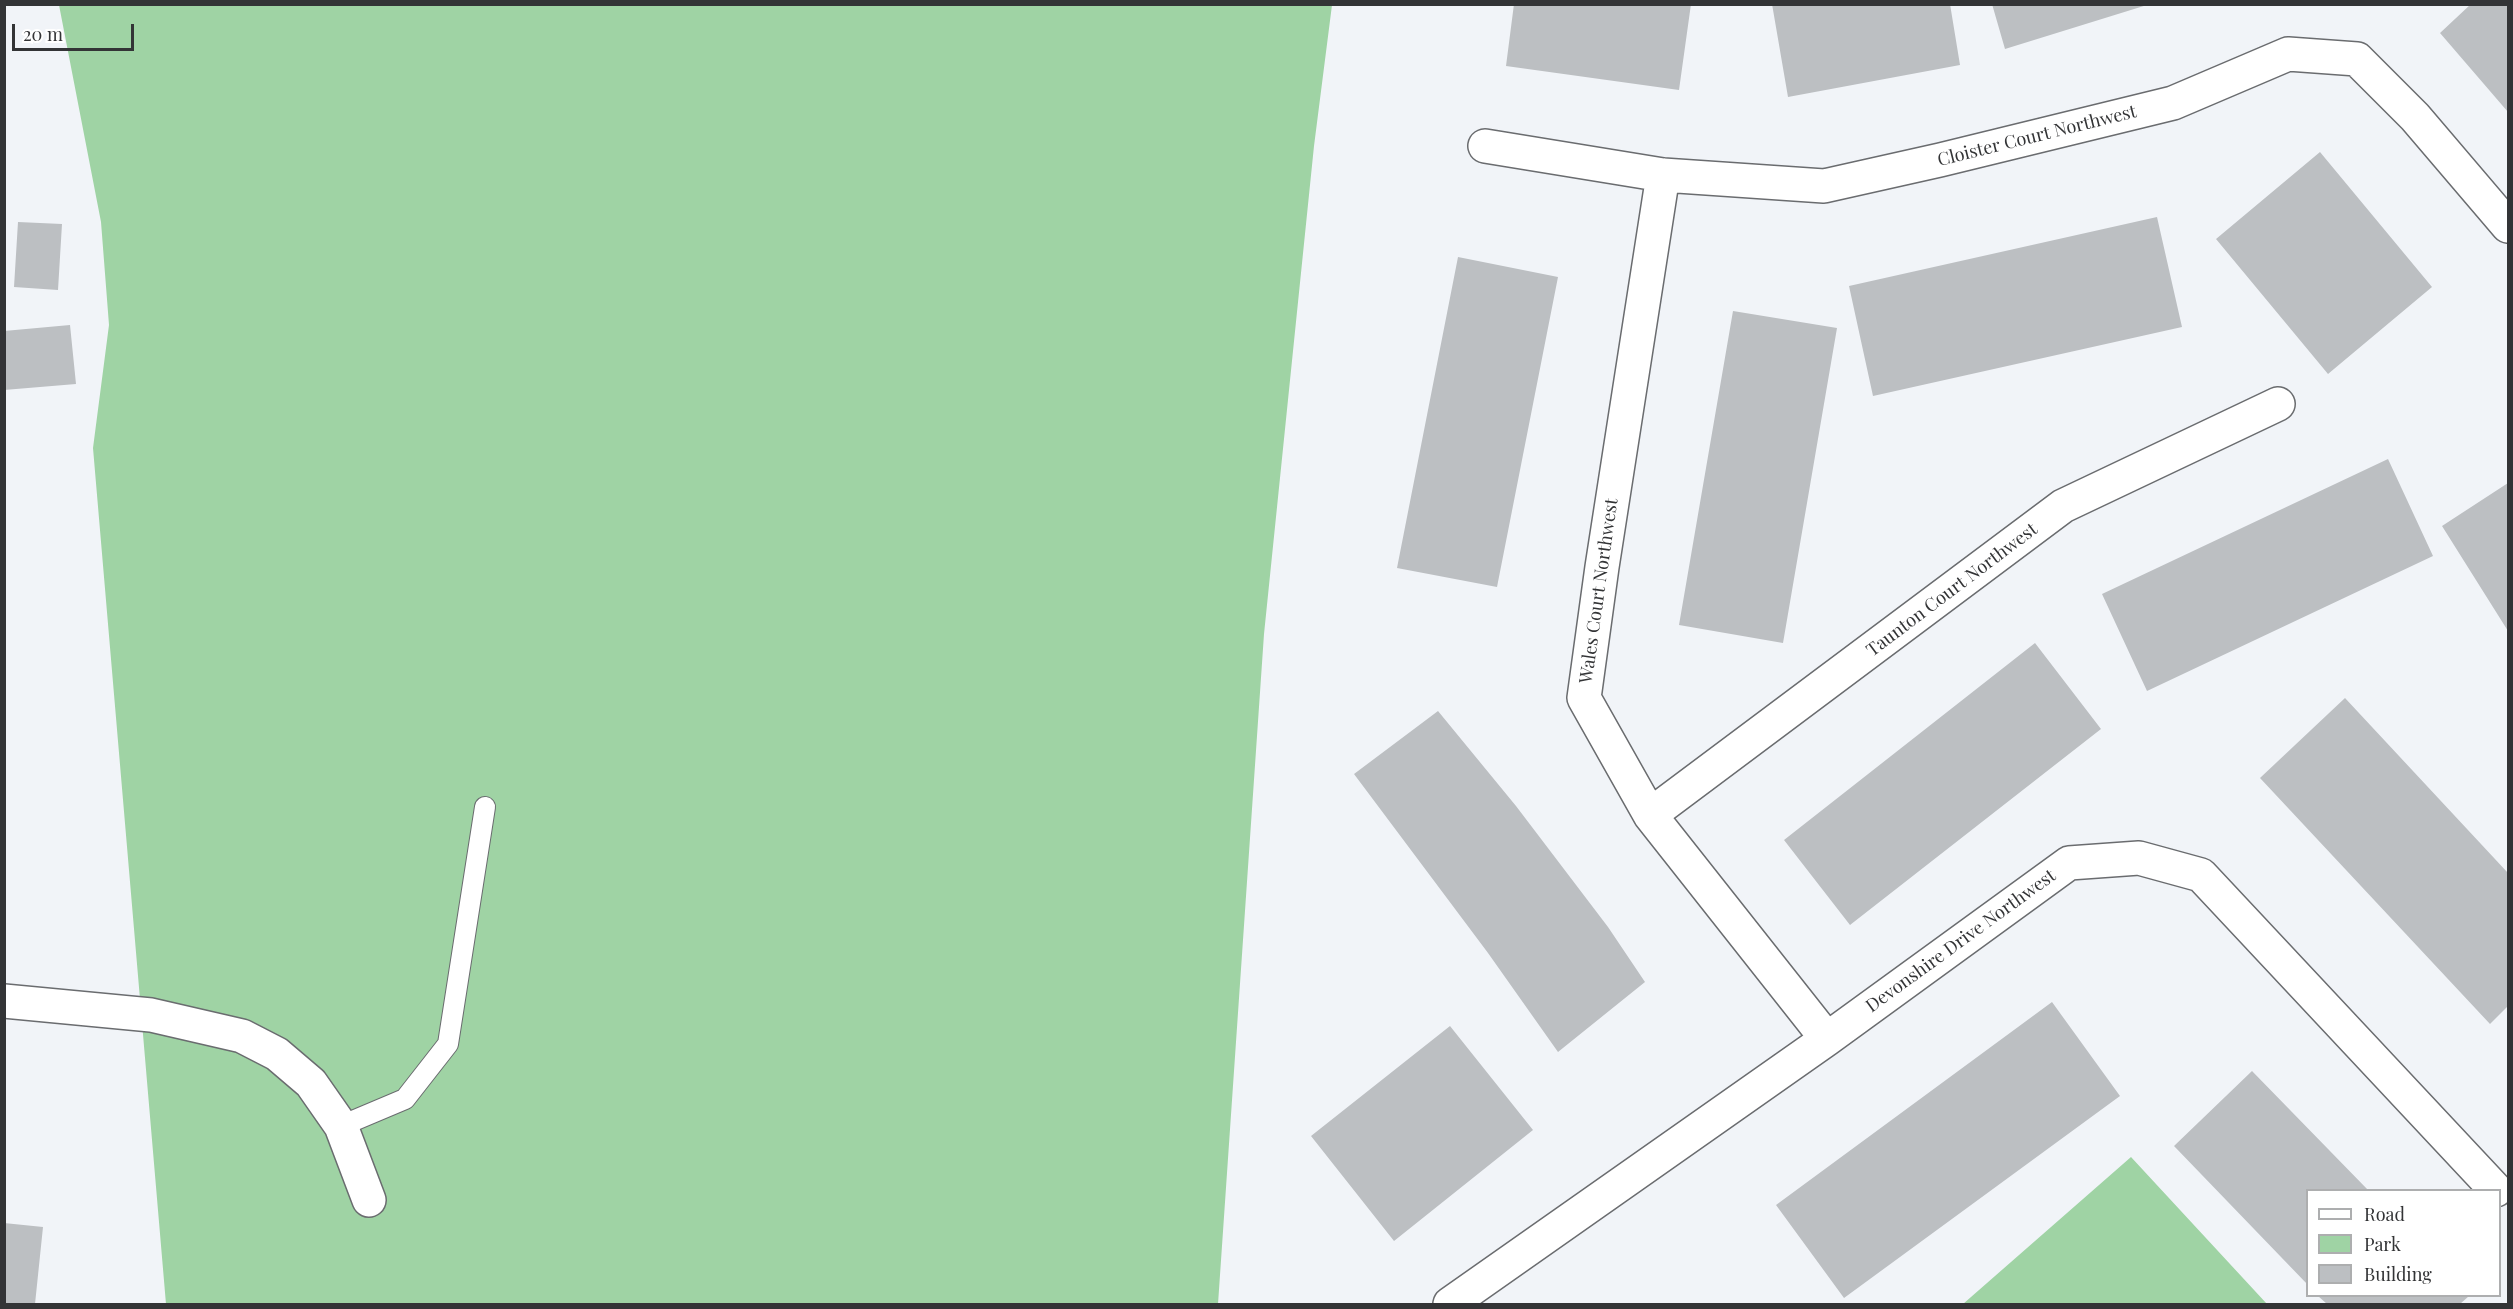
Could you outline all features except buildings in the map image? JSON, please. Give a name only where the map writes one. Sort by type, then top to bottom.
[{"type":"street","name":"Cloister Court Northwest","points":[[1485,146],[1663,175],[1824,186],[1940,160],[2173,102],[2288,54],[2357,59],[2415,117],[2508,226]]},
{"type":"street","name":"Wales Court Northwest","points":[[1663,175],[1584,698],[1650,815],[1827,1039]]},
{"type":"street","name":"Taunton Court Northwest","points":[[1650,815],[2063,506],[2278,404]]},
{"type":"street","name":"Devonshire Drive Northwest","points":[[1450,1305],[1827,1039],[2069,863],[2139,858],[2201,875],[2494,1189]]},
{"type":"street","points":[[4,1001],[151,1015],[242,1036],[277,1054],[310,1083],[341,1126],[369,1200]]},
{"type":"lane","points":[[341,1126],[405,1099],[448,1044],[485,807]]},
{"type":"green space","points":[[59,5],[1332,5],[1314,146],[1264,634],[1218,1304],[166,1304],[93,448],[109,325],[101,222]]},
{"type":"green space","points":[[2131,1157],[2267,1304],[1963,1304]]}]
